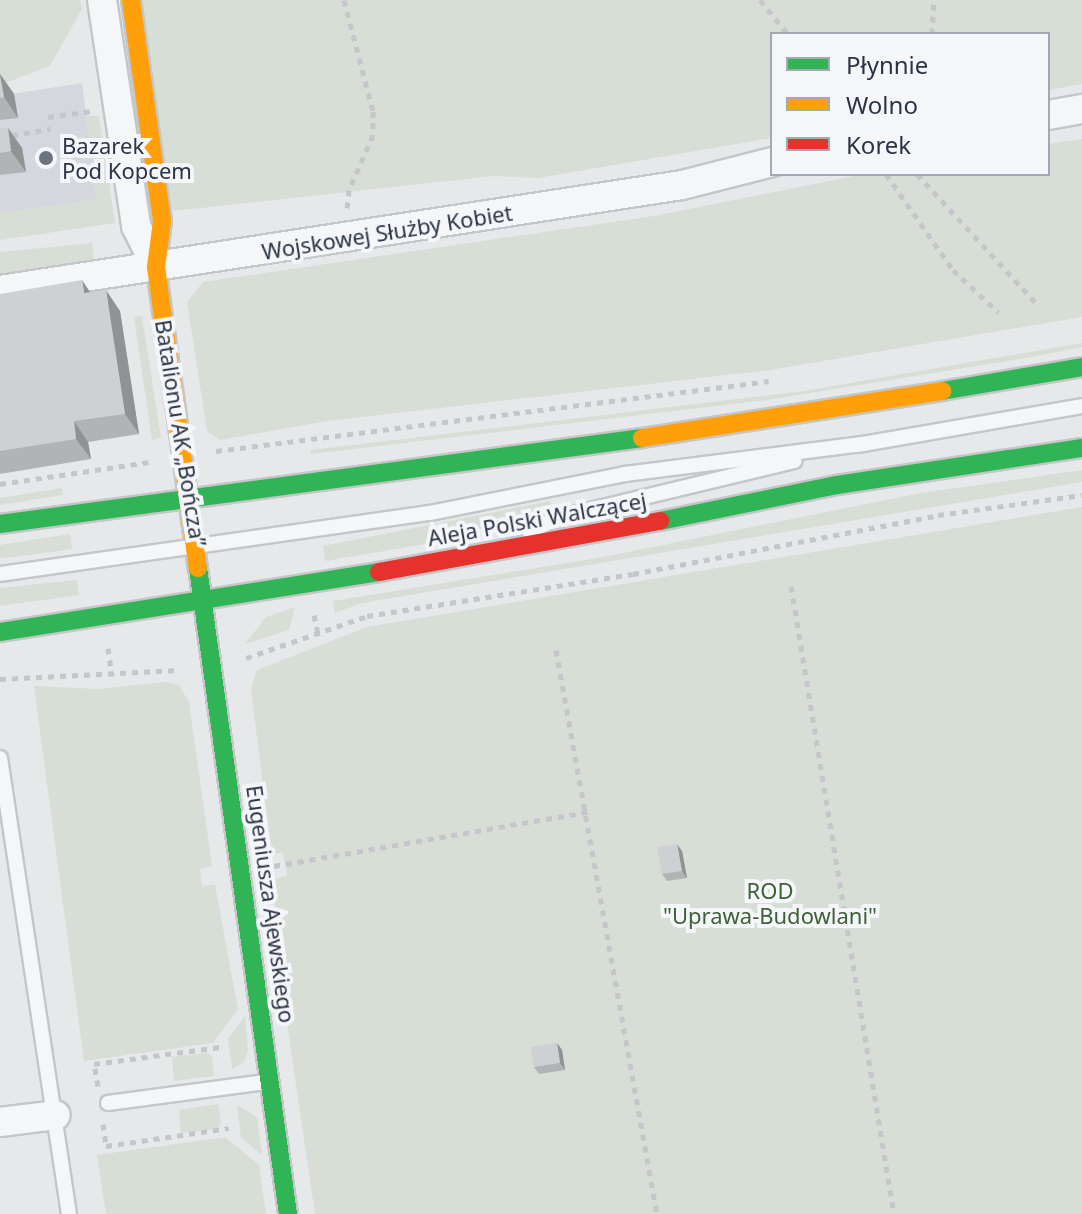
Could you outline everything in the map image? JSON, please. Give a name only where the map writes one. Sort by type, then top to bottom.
[{"type":"main road","name":"Batalionu AK „Bończa”","points":[[131,0],[162,221],[156,267],[206,600]]},
{"type":"main road","points":[[0,524],[883,404],[1082,367]]},
{"type":"main road","name":"Aleja Polski Walczącej","points":[[0,632],[466,558],[837,485],[1082,448]]},
{"type":"main road","name":"Eugeniusza Ajewskiego","points":[[206,600],[288,1214]]},
{"type":"street","name":"Batalionu AK „Bończa”","points":[[102,0],[136,226],[156,267]]},
{"type":"street","points":[[1050,115],[1082,109]]},
{"type":"street","name":"Wojskowej Służby Kobiet","points":[[0,290],[682,185],[770,163]]},
{"type":"street","points":[[0,1122],[56,1115]]},
{"type":"lane","points":[[0,574],[430,513],[625,474],[864,444],[1082,406]]},
{"type":"lane","points":[[466,558],[565,516],[864,444]]},
{"type":"lane","points":[[0,758],[69,1214]]},
{"type":"lane","points":[[108,1103],[270,1082]]},
{"type":"path","points":[[337,240],[349,190],[373,135],[373,111],[344,0]]},
{"type":"path","points":[[760,0],[786,32]]},
{"type":"path","points":[[932,32],[934,0]]},
{"type":"path","points":[[48,117],[105,110]]},
{"type":"path","points":[[0,137],[50,129]]},
{"type":"path","points":[[887,176],[953,270],[998,312]]},
{"type":"path","points":[[919,176],[1038,305]]},
{"type":"path","points":[[210,452],[779,380]]},
{"type":"path","points":[[0,484],[162,460]]},
{"type":"path","points":[[237,659],[267,654],[367,616],[659,570],[938,515],[1082,495]]},
{"type":"path","points":[[791,586],[894,1214]]},
{"type":"path","points":[[108,643],[112,676]]},
{"type":"path","points":[[556,650],[588,812],[657,1214]]},
{"type":"path","points":[[0,679],[55,673],[112,676],[192,668]]},
{"type":"path","points":[[285,864],[588,812]]},
{"type":"path","points":[[96,1083],[94,1064],[220,1047]]},
{"type":"path","points":[[103,1128],[106,1146],[229,1128]]},
{"type":"shaded area","name":"Bazarek Pod Kopcem","points":[[82,83],[97,200],[0,213],[0,96]]},
{"type":"green space","points":[[0,0],[80,0],[82,9],[50,66],[0,85]]},
{"type":"green space","points":[[139,0],[1082,0],[1082,84],[1050,90],[1050,32],[770,32],[770,138],[538,178],[494,176],[173,211]]},
{"type":"green space","points":[[86,116],[99,116],[115,223],[0,240],[0,213],[96,199]]},
{"type":"green space","points":[[1082,139],[1082,317],[770,370],[327,421],[220,440],[207,431],[187,302],[203,282],[654,216],[854,176],[1050,176],[1050,144]]},
{"type":"green space","points":[[92,243],[94,260],[0,275],[0,252]]},
{"type":"green space","points":[[142,316],[161,438],[152,440],[134,317]]},
{"type":"green space","points":[[1082,343],[1082,347],[1032,357],[767,400],[311,454],[311,450],[804,391]]},
{"type":"green space","points":[[1082,470],[1082,482],[362,603],[335,613],[333,601],[598,558],[921,493]]},
{"type":"green space","points":[[62,488],[63,495],[0,505],[0,498]]},
{"type":"green space","points":[[550,501],[551,508],[431,543],[325,561],[323,546]]},
{"type":"green space","name":"ROD \"Uprawa-Budowlani\"","points":[[1082,507],[1082,1214],[315,1214],[277,956],[274,879],[287,876],[283,852],[272,855],[251,689],[257,670],[367,627]]},
{"type":"green space","points":[[70,534],[72,549],[0,559],[0,545]]},
{"type":"green space","points":[[77,580],[79,595],[0,606],[0,588]]},
{"type":"green space","points":[[295,607],[289,630],[245,644],[266,617]]},
{"type":"green space","points":[[165,682],[179,685],[189,702],[212,866],[200,869],[202,886],[215,885],[238,1009],[213,1043],[84,1061],[34,686],[97,689]]},
{"type":"green space","points":[[245,1016],[248,1051],[244,1062],[232,1069],[228,1039]]},
{"type":"green space","points":[[207,1053],[212,1056],[214,1076],[174,1081],[172,1057]]},
{"type":"green space","points":[[218,1104],[221,1123],[216,1129],[181,1133],[179,1110]]},
{"type":"green space","points":[[237,1105],[257,1117],[262,1155],[241,1138]]},
{"type":"green space","points":[[225,1137],[259,1165],[266,1214],[106,1214],[97,1155]]},
{"type":"building","points":[[0,76],[4,97],[0,98]]},
{"type":"building","points":[[8,128],[11,151],[0,153],[0,129]]},
{"type":"building","points":[[82,280],[84,293],[106,290],[125,414],[74,421],[76,439],[0,451],[0,294]]},
{"type":"building","points":[[677,844],[682,871],[662,874],[657,847]]},
{"type":"building","points":[[557,1043],[560,1063],[534,1067],[531,1047]]},
{"type":"traffic: fast","points":[[942,391],[1082,367]]},
{"type":"traffic: fast","points":[[0,524],[642,438]]},
{"type":"traffic: fast","points":[[660,521],[837,485],[1082,448]]},
{"type":"traffic: fast","points":[[198,568],[288,1214]]},
{"type":"traffic: fast","points":[[0,632],[379,572]]},
{"type":"traffic: slow","points":[[131,0],[162,221],[156,267],[198,568]]},
{"type":"traffic: slow","points":[[642,438],[942,391]]},
{"type":"traffic: jam","points":[[379,572],[660,521]]},
{"type":"place","name":"Bazarek Pod Kopcem","points":[[46,158]]}]
